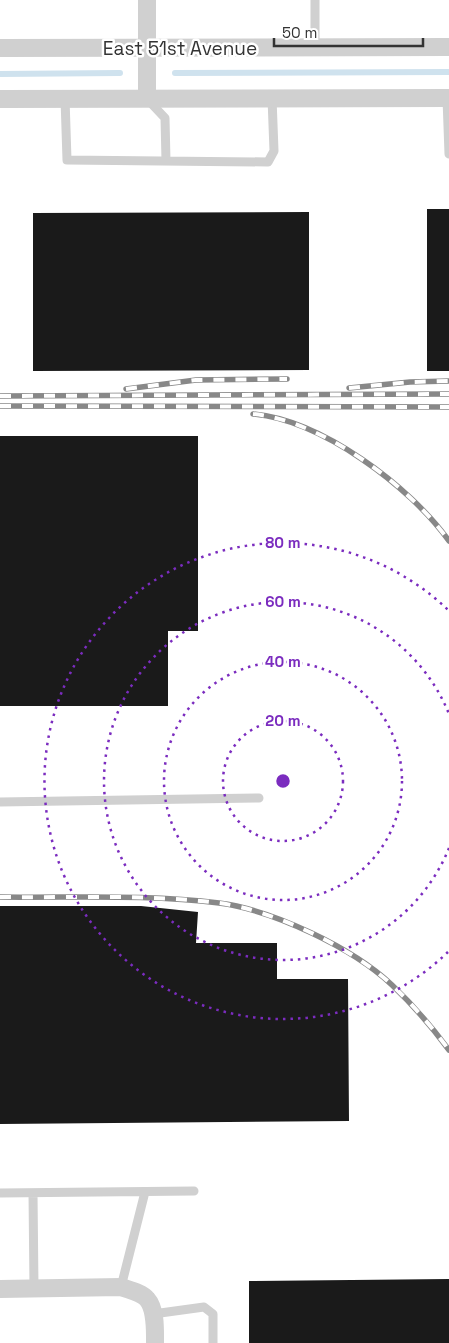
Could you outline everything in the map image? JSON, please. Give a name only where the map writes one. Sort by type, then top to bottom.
[{"type":"street","points":[[146,98],[147,0]]},
{"type":"street","name":"East 51st Avenue","points":[[0,48],[449,47]]},
{"type":"street","points":[[0,99],[448,98]]},
{"type":"street","points":[[0,1288],[121,1287],[139,1293],[150,1307],[156,1343]]},
{"type":"lane","points":[[315,0],[315,47]]},
{"type":"lane","points":[[65,98],[67,160],[268,162],[274,151],[272,98]]},
{"type":"lane","points":[[146,98],[165,118],[166,161]]},
{"type":"lane","points":[[448,98],[449,154]]},
{"type":"lane","points":[[0,802],[259,798]]},
{"type":"lane","points":[[0,1193],[194,1191]]},
{"type":"lane","points":[[121,1287],[146,1192]]},
{"type":"lane","points":[[33,1193],[34,1288]]},
{"type":"lane","points":[[150,1307],[204,1307],[213,1314],[213,1343]]},
{"type":"building","points":[[427,209],[449,209],[449,371],[427,371]]},
{"type":"building","points":[[309,212],[309,370],[33,371],[33,213]]},
{"type":"building","points":[[0,436],[198,436],[198,631],[168,631],[168,706],[0,706]]},
{"type":"building","points":[[0,906],[141,906],[198,912],[196,943],[277,943],[277,979],[348,979],[349,1121],[0,1124]]},
{"type":"building","points":[[449,1279],[449,1343],[249,1343],[249,1281]]},
{"type":"waterway","points":[[175,73],[449,72]]},
{"type":"waterway","points":[[0,74],[120,73]]},
{"type":"railway","points":[[126,389],[196,380],[287,379]]},
{"type":"railway","points":[[349,388],[410,382],[449,381]]},
{"type":"railway","points":[[0,396],[449,394]]},
{"type":"railway","points":[[0,406],[449,407]]},
{"type":"railway","points":[[253,414],[279,419],[307,429],[335,442],[362,459],[388,478],[411,499],[449,541]]},
{"type":"railway","points":[[0,897],[110,897],[192,900],[240,907],[287,922],[334,945],[376,971],[415,1008],[449,1050]]}]
